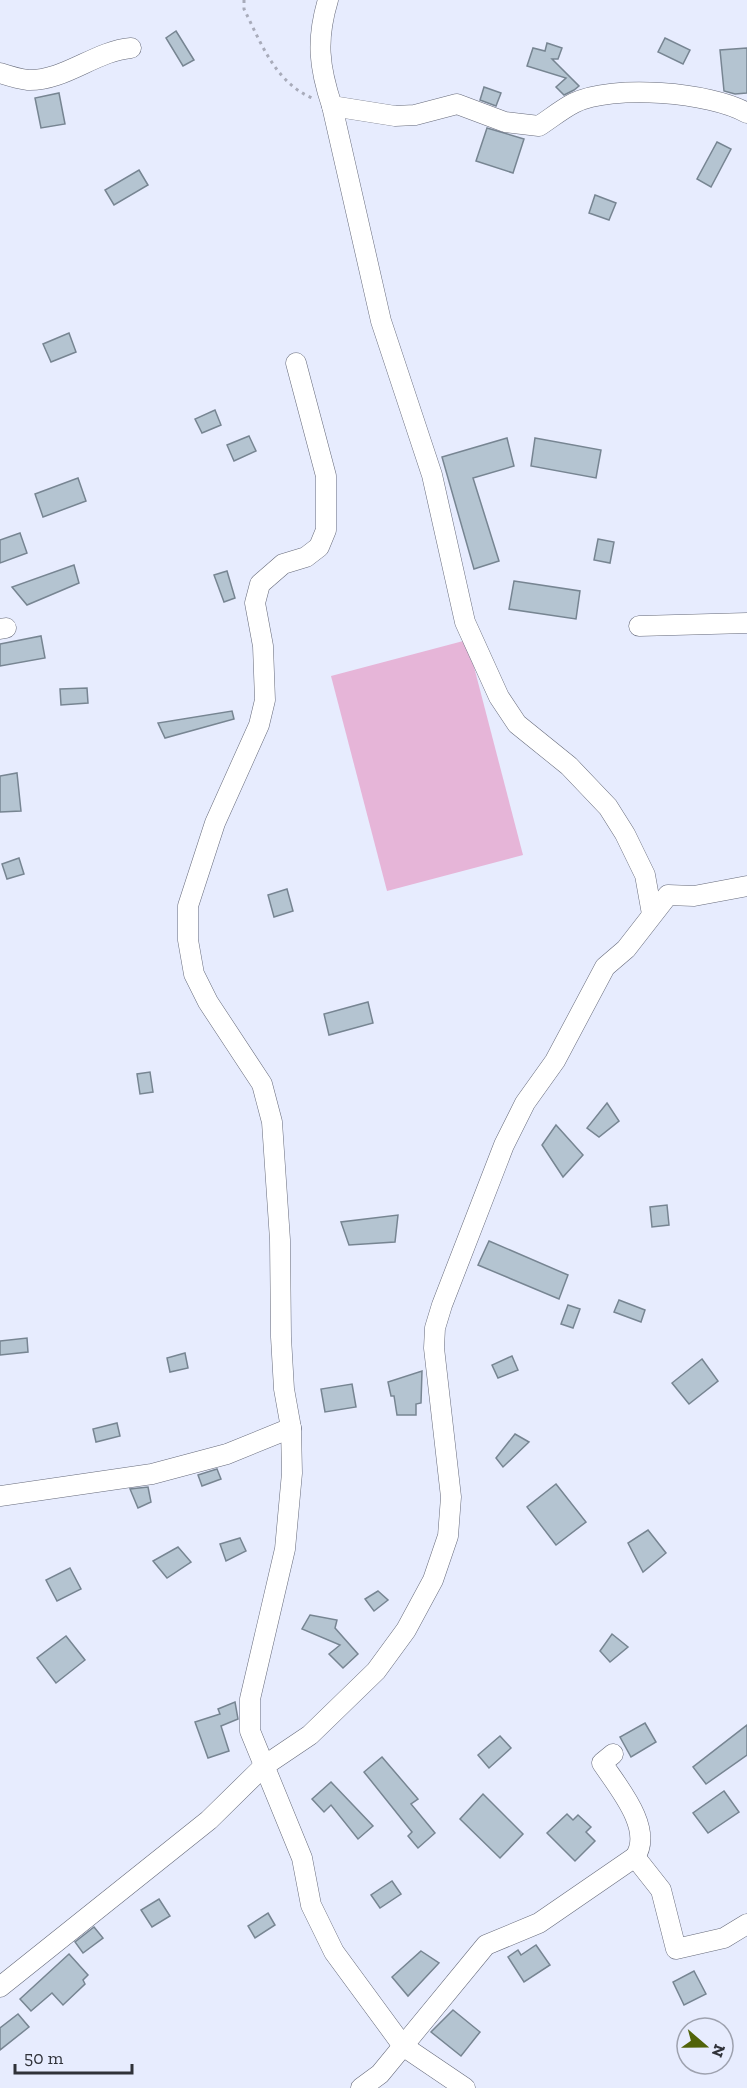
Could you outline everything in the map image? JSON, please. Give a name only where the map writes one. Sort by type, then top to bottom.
[{"type":"street","points":[[328,0],[320,28],[321,73],[332,106],[381,321],[432,475],[465,622],[499,697],[517,724],[569,766],[608,807],[626,834],[645,875],[652,914]]},
{"type":"street","points":[[0,74],[27,80],[48,78],[101,54],[131,48]]},
{"type":"street","points":[[332,106],[395,116],[415,115],[457,105],[505,122],[539,126],[574,103],[597,95],[631,93],[698,96],[734,105],[747,113]]},
{"type":"street","points":[[296,363],[326,476],[326,530],[319,546],[306,557],[283,564],[260,584],[255,603],[263,646],[265,700],[259,724],[215,823],[188,906],[188,940],[194,975],[208,1002],[262,1084],[272,1122],[280,1240],[284,1378],[291,1428],[292,1473],[285,1549],[250,1699],[250,1731],[302,1858],[311,1905],[334,1952],[403,2046],[465,2088]]},
{"type":"street","points":[[639,626],[747,623]]},
{"type":"street","points":[[0,1987],[209,1820],[264,1766],[310,1735],[376,1671],[406,1630],[433,1580],[448,1536],[451,1497],[434,1348],[435,1328],[504,1145],[525,1103],[555,1061],[605,967],[626,949],[668,895],[694,896],[747,886]]},
{"type":"street","points":[[0,1496],[152,1474],[227,1454],[291,1428]]},
{"type":"street","points":[[361,2088],[380,2074],[486,1945],[539,1923],[635,1857],[641,1848],[642,1838],[631,1808],[603,1763],[613,1754]]},
{"type":"street","points":[[635,1857],[661,1890],[676,1949],[724,1938],[747,1924]]},
{"type":"path","points":[[244,0],[244,9],[277,72],[297,91],[332,106]]},
{"type":"shaded area","points":[[467,640],[523,855],[387,891],[331,676]]},
{"type":"building","points":[[176,31],[194,60],[183,66],[166,38]]},
{"type":"building","points":[[665,38],[690,50],[683,64],[658,52]]},
{"type":"building","points":[[547,43],[562,48],[558,59],[552,59],[579,86],[564,95],[556,87],[566,78],[527,66],[533,48],[545,51]]},
{"type":"building","points":[[747,48],[747,93],[735,94],[724,91],[720,50]]},
{"type":"building","points":[[484,87],[501,93],[496,106],[480,100]]},
{"type":"building","points":[[59,93],[65,124],[41,128],[35,98]]},
{"type":"building","points":[[487,128],[524,139],[513,173],[476,161]]},
{"type":"building","points":[[717,142],[731,149],[711,187],[697,179]]},
{"type":"building","points":[[139,170],[148,185],[114,205],[105,190]]},
{"type":"building","points":[[595,195],[616,203],[609,220],[589,213]]},
{"type":"building","points":[[69,333],[76,352],[51,362],[43,344]]},
{"type":"building","points":[[215,410],[221,425],[202,433],[195,419]]},
{"type":"building","points":[[249,436],[256,451],[234,461],[227,445]]},
{"type":"building","points":[[507,438],[514,466],[473,478],[499,561],[474,569],[442,457]]},
{"type":"building","points":[[535,438],[601,450],[596,478],[531,466]]},
{"type":"building","points":[[78,478],[86,501],[43,517],[35,494]]},
{"type":"building","points":[[20,533],[27,553],[0,563],[0,540]]},
{"type":"building","points":[[598,539],[614,542],[610,563],[594,560]]},
{"type":"building","points":[[74,565],[79,583],[27,605],[12,587]]},
{"type":"building","points":[[227,571],[235,598],[224,602],[214,575]]},
{"type":"building","points":[[514,581],[580,591],[576,619],[509,609]]},
{"type":"building","points":[[41,636],[45,658],[0,666],[0,644]]},
{"type":"building","points":[[87,688],[88,703],[61,705],[60,689]]},
{"type":"building","points":[[232,711],[234,719],[165,738],[158,723]]},
{"type":"building","points":[[17,773],[21,811],[0,812],[0,776]]},
{"type":"building","points":[[19,858],[24,874],[7,879],[2,864]]},
{"type":"building","points":[[287,889],[293,911],[274,917],[268,895]]},
{"type":"building","points":[[368,1002],[373,1023],[329,1035],[324,1014]]},
{"type":"building","points":[[150,1072],[153,1092],[140,1094],[137,1074]]},
{"type":"building","points":[[607,1103],[619,1121],[599,1137],[587,1128]]},
{"type":"building","points":[[556,1125],[583,1155],[563,1177],[542,1145]]},
{"type":"building","points":[[667,1205],[669,1225],[652,1227],[650,1207]]},
{"type":"building","points":[[398,1215],[395,1242],[349,1245],[341,1222]]},
{"type":"building","points":[[489,1241],[568,1275],[559,1299],[478,1265]]},
{"type":"building","points":[[619,1300],[645,1310],[641,1322],[614,1312]]},
{"type":"building","points":[[568,1305],[580,1309],[573,1328],[561,1324]]},
{"type":"building","points":[[27,1338],[28,1352],[0,1355],[0,1341]]},
{"type":"building","points":[[185,1353],[188,1368],[170,1372],[167,1358]]},
{"type":"building","points":[[512,1356],[518,1370],[498,1378],[492,1365]]},
{"type":"building","points":[[702,1359],[718,1381],[689,1404],[672,1383]]},
{"type":"building","points":[[422,1371],[421,1403],[416,1404],[416,1415],[397,1415],[394,1396],[391,1396],[388,1382]]},
{"type":"building","points":[[352,1384],[356,1407],[325,1412],[321,1389]]},
{"type":"building","points":[[117,1423],[120,1436],[96,1442],[93,1429]]},
{"type":"building","points":[[515,1434],[529,1442],[503,1467],[496,1458]]},
{"type":"building","points":[[217,1469],[221,1479],[202,1486],[198,1475]]},
{"type":"building","points":[[556,1484],[586,1522],[556,1545],[527,1507]]},
{"type":"building","points":[[148,1487],[151,1502],[138,1508],[130,1489]]},
{"type":"building","points":[[648,1530],[666,1553],[643,1572],[628,1543]]},
{"type":"building","points":[[240,1538],[246,1551],[226,1561],[220,1544]]},
{"type":"building","points":[[178,1547],[191,1562],[167,1578],[153,1561]]},
{"type":"building","points":[[70,1568],[81,1589],[57,1601],[46,1580]]},
{"type":"building","points":[[378,1591],[388,1600],[374,1611],[365,1599]]},
{"type":"building","points":[[310,1615],[337,1620],[335,1628],[358,1654],[343,1668],[329,1654],[340,1645],[302,1629]]},
{"type":"building","points":[[612,1634],[628,1647],[610,1662],[600,1651]]},
{"type":"building","points":[[66,1636],[85,1660],[56,1683],[37,1658]]},
{"type":"building","points":[[235,1702],[238,1719],[221,1726],[229,1751],[208,1758],[195,1722],[220,1714],[218,1709]]},
{"type":"building","points":[[645,1723],[656,1742],[631,1757],[620,1737]]},
{"type":"building","points":[[747,1725],[747,1755],[706,1784],[693,1767]]},
{"type":"building","points":[[500,1736],[511,1748],[489,1768],[478,1755]]},
{"type":"building","points":[[382,1757],[418,1799],[411,1804],[435,1833],[418,1848],[408,1836],[412,1832],[364,1772]]},
{"type":"building","points":[[331,1782],[373,1826],[358,1839],[331,1805],[324,1812],[312,1799]]},
{"type":"building","points":[[724,1791],[739,1812],[708,1833],[693,1813]]},
{"type":"building","points":[[483,1794],[523,1834],[500,1858],[460,1819]]},
{"type":"building","points":[[567,1814],[573,1820],[578,1815],[591,1827],[586,1832],[595,1841],[575,1861],[547,1833]]},
{"type":"building","points":[[392,1881],[401,1894],[380,1908],[371,1895]]},
{"type":"building","points":[[159,1899],[170,1916],[152,1927],[141,1910]]},
{"type":"building","points":[[268,1913],[275,1925],[255,1938],[248,1926]]},
{"type":"building","points":[[94,1927],[103,1938],[83,1953],[75,1942]]},
{"type":"building","points":[[536,1945],[550,1965],[524,1982],[508,1957],[518,1950],[521,1955]]},
{"type":"building","points":[[421,1951],[439,1963],[408,1996],[392,1977]]},
{"type":"building","points":[[69,1954],[88,1975],[83,1980],[85,1984],[63,2005],[52,1993],[31,2011],[20,1999]]},
{"type":"building","points":[[694,1971],[706,1994],[684,2005],[673,1982]]},
{"type":"building","points":[[453,2010],[480,2032],[461,2056],[431,2032]]},
{"type":"building","points":[[18,2014],[29,2027],[0,2050],[0,2028]]}]
